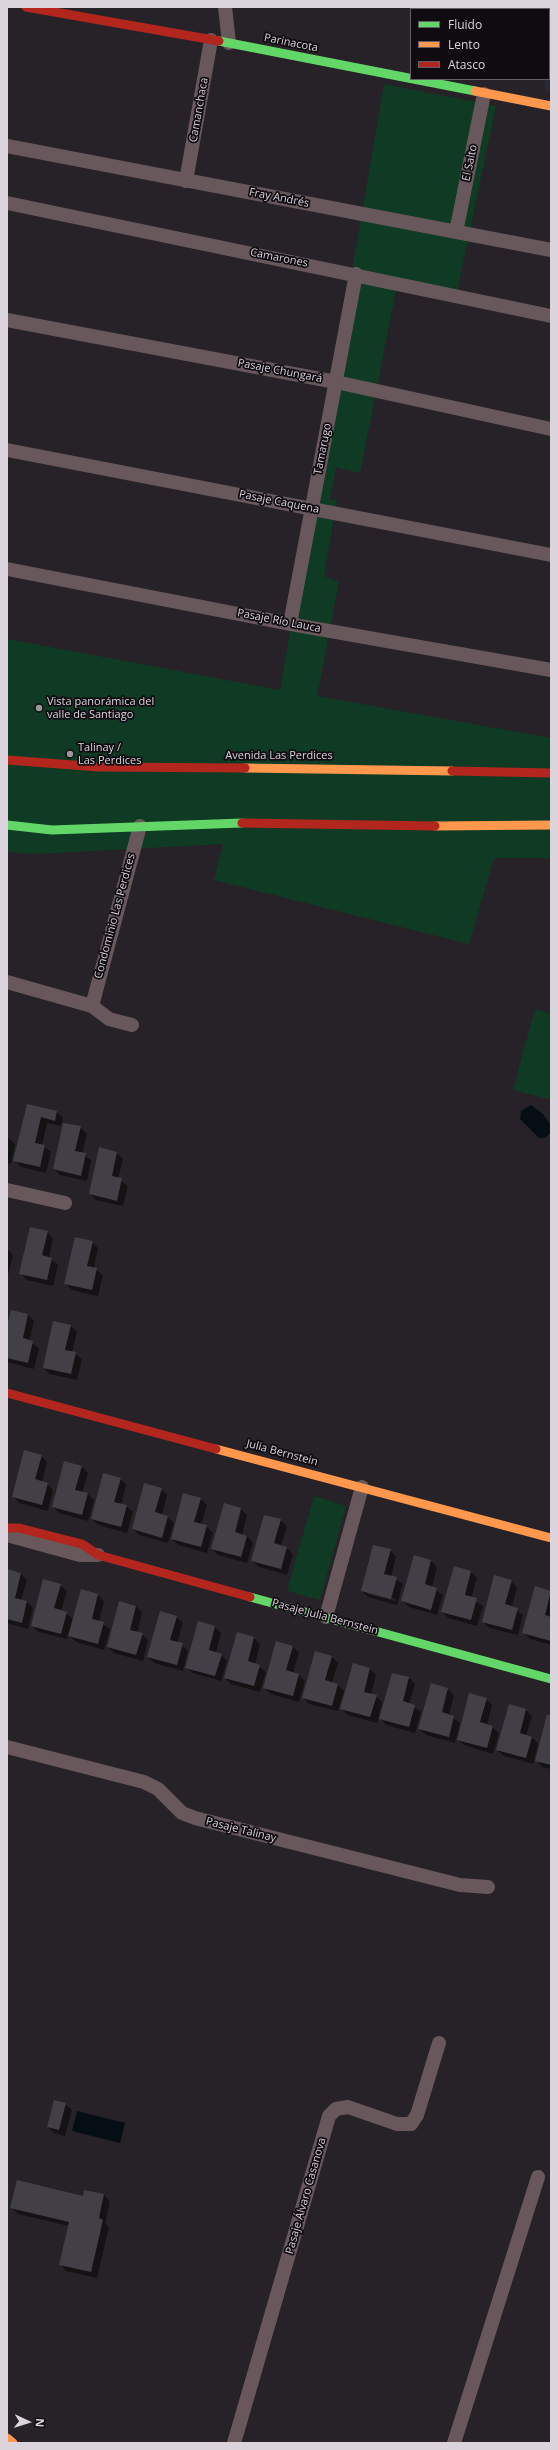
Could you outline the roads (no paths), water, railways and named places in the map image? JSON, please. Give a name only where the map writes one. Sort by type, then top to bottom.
[{"type":"street","name":"Parinacota","points":[[26,7],[410,76]]},
{"type":"street","points":[[225,7],[229,43]]},
{"type":"street","name":"Camanchaca","points":[[186,181],[211,40]]},
{"type":"street","name":"Parinacota","points":[[431,80],[484,94],[551,106]]},
{"type":"street","name":"El Salto","points":[[456,232],[484,94]]},
{"type":"street","name":"Fray Andrés","points":[[7,146],[551,250]]},
{"type":"street","name":"Camarones","points":[[7,203],[356,274],[551,316]]},
{"type":"street","name":"Tamarugo","points":[[290,624],[356,274]]},
{"type":"street","name":"Pasaje Chungará","points":[[7,320],[336,382],[551,429]]},
{"type":"street","name":"Pasaje Caquena","points":[[7,450],[551,555]]},
{"type":"street","name":"Pasaje Río Lauca","points":[[7,569],[290,624],[551,670]]},
{"type":"street","name":"Avenida Las Perdices","points":[[7,760],[99,767],[306,768],[551,773]]},
{"type":"street","points":[[7,825],[52,830],[228,823],[551,825]]},
{"type":"street","name":"Condominio Las Perdices","points":[[92,1006],[140,826]]},
{"type":"street","points":[[7,982],[92,1006],[109,1019],[132,1024]]},
{"type":"street","points":[[7,1190],[65,1203]]},
{"type":"street","name":"Julia Bernstein","points":[[7,1393],[551,1538]]},
{"type":"street","points":[[326,1617],[362,1487]]},
{"type":"street","name":"Pasaje Julia Bernstein","points":[[7,1528],[20,1528],[82,1544],[98,1554],[551,1679]]},
{"type":"street","name":"Pasaje Julia Bernstein","points":[[7,1535],[80,1555],[98,1554]]},
{"type":"street","name":"Pasaje Talinay","points":[[7,1747],[144,1782],[158,1789],[182,1813],[195,1818],[460,1885],[488,1887]]},
{"type":"street","name":"Pasaje Álvaro Casanova","points":[[234,2443],[329,2116],[336,2109],[348,2107],[397,2124],[411,2124],[417,2115],[439,2043]]},
{"type":"street","points":[[454,2443],[538,2177]]},
{"type":"street","points":[[7,2438],[13,2443]]},
{"type":"place","name":"Vista panorámica del valle de Santiago","points":[[39,708]]},
{"type":"place","name":"Talinay / Las Perdices","points":[[70,754]]}]
